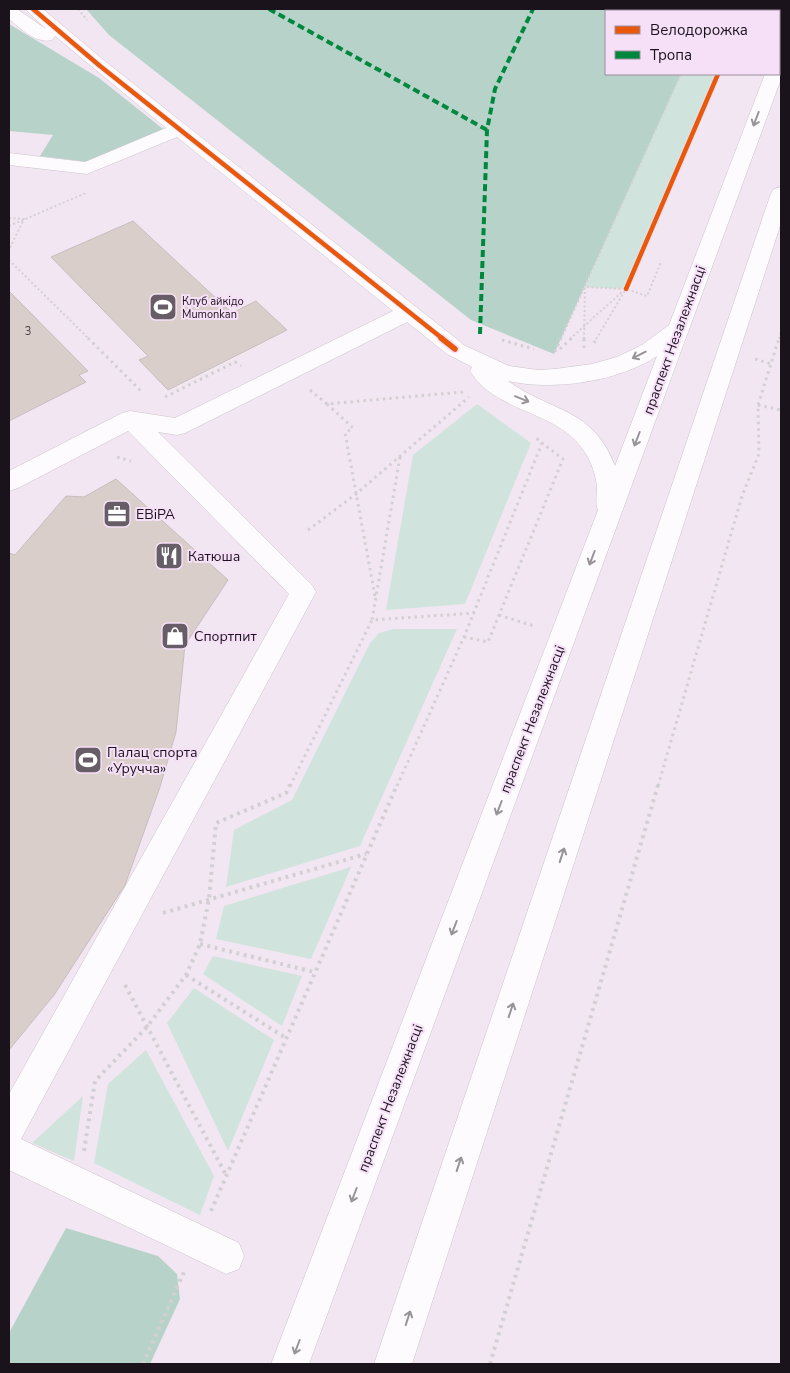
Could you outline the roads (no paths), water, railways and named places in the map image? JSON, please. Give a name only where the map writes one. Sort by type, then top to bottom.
[{"type":"main road","points":[[33,9],[100,66],[455,349],[492,382],[515,396],[559,416],[588,437],[599,455],[608,478],[610,512]]},
{"type":"main road","points":[[9,11],[28,26],[100,66]]},
{"type":"main road","name":"праспект Незалежнасці","points":[[290,1364],[774,75]]},
{"type":"main road","points":[[9,159],[87,168],[179,129]]},
{"type":"main road","points":[[393,1364],[781,193]]},
{"type":"main road","points":[[9,482],[130,419],[177,427],[408,312]]},
{"type":"main road","points":[[455,349],[508,373],[532,378],[594,371],[639,357],[679,328]]},
{"type":"main road","points":[[9,1127],[303,592],[130,419]]},
{"type":"main road","points":[[9,1152],[212,1249]]},
{"type":"place","name":"Клуб айкідо Mumonkan","points":[[163,307]]},
{"type":"place","name":"ЕВіРА","points":[[117,514]]},
{"type":"place","name":"Катюша","points":[[169,556]]},
{"type":"place","name":"Спортпит","points":[[175,636]]},
{"type":"place","name":"Палац спорта «Уручча»","points":[[88,760]]}]
